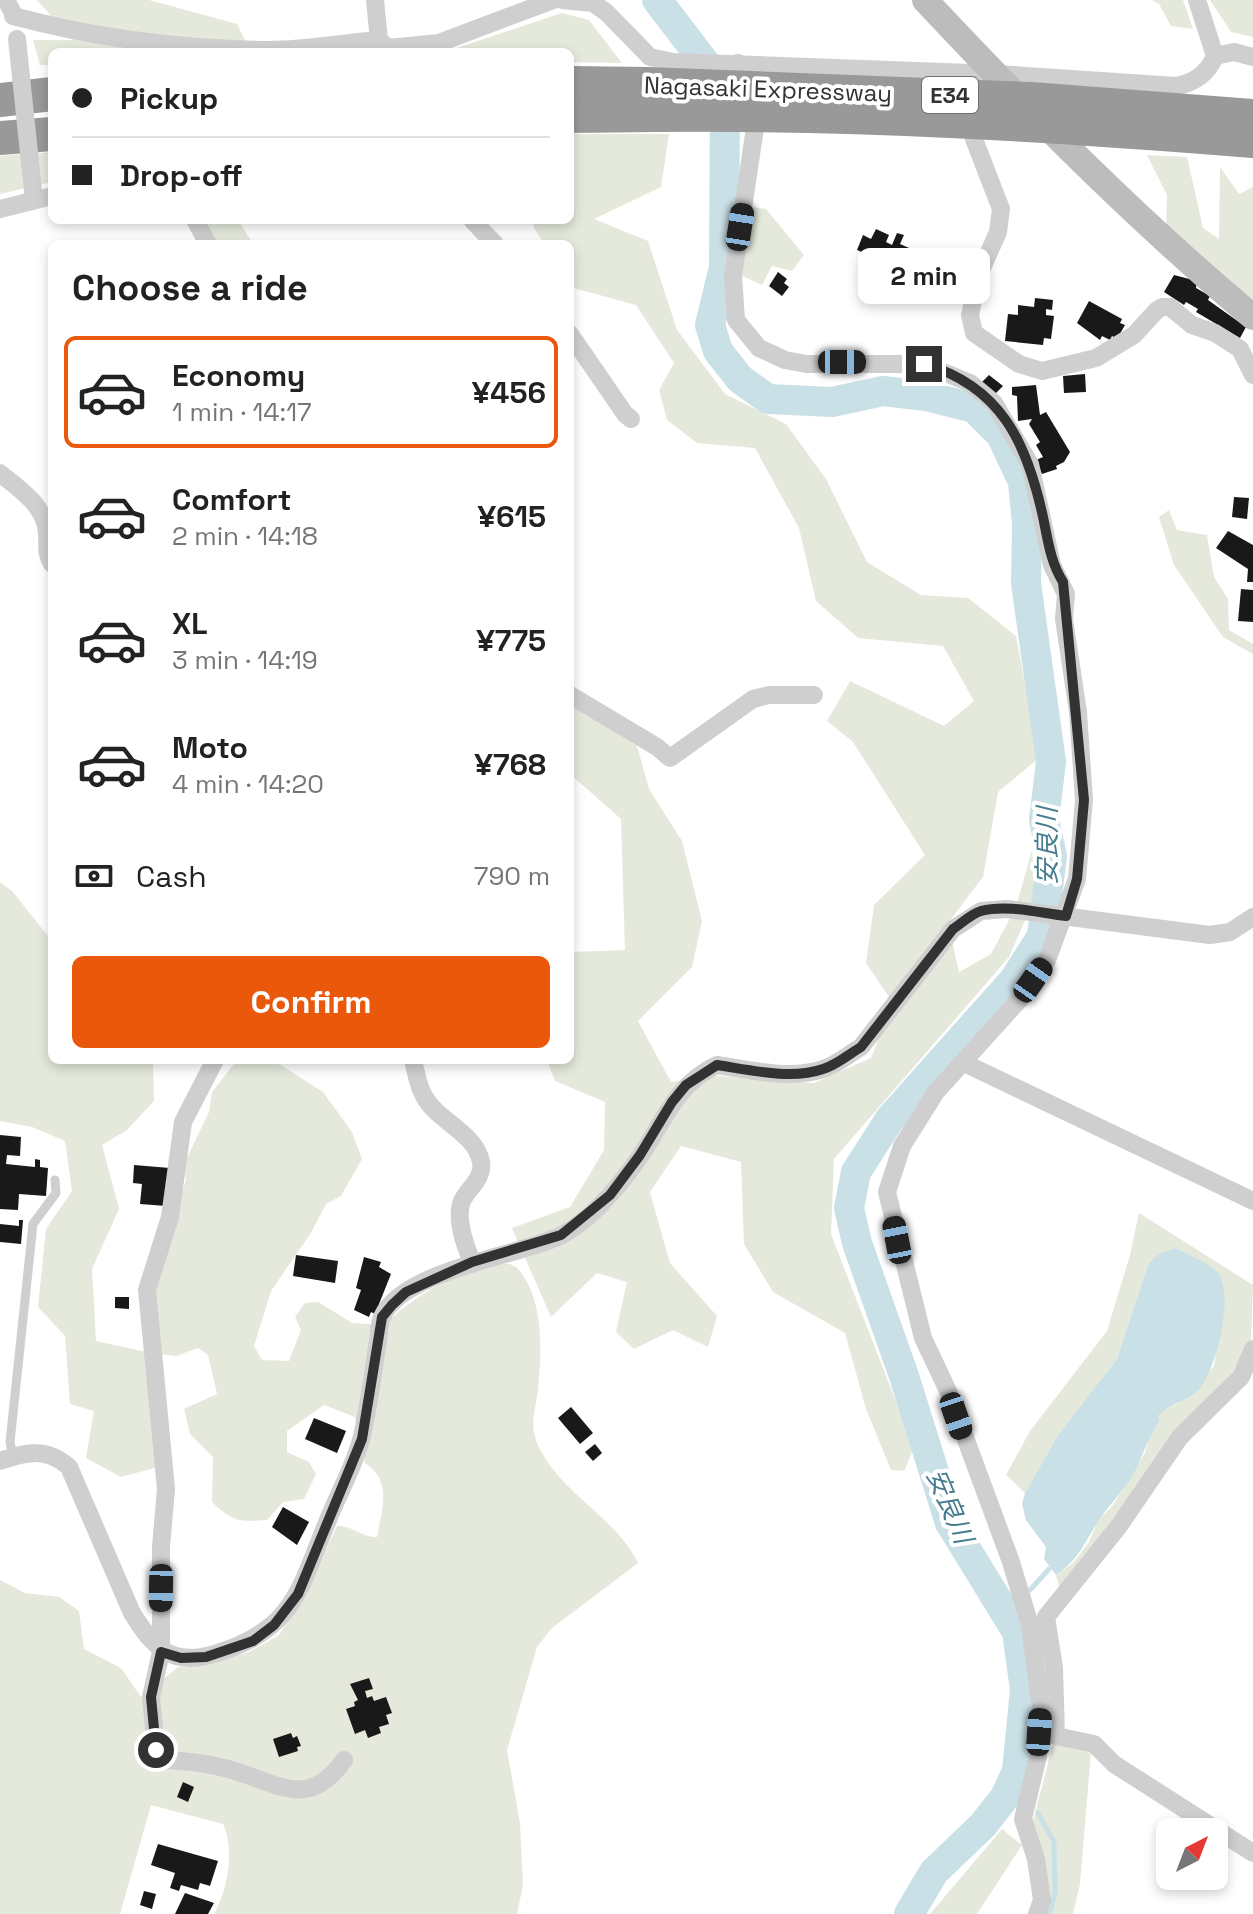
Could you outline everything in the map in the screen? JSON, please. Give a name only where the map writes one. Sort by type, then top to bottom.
[{"type":"highway","points":[[0,84],[48,85]]},
{"type":"highway","name":"Nagasaki Expressway","points":[[574,84],[652,99],[790,114],[1030,123],[1253,141]]},
{"type":"highway","points":[[0,100],[48,94]]},
{"type":"highway","name":"Nagasaki Expressway","points":[[574,115],[652,99],[1001,98],[1253,116]]},
{"type":"highway","points":[[0,138],[48,134]]},
{"type":"street","points":[[375,0],[385,47]]},
{"type":"street","points":[[322,48],[439,43],[553,0]]},
{"type":"street","points":[[562,0],[593,3],[606,12],[650,57],[673,62],[998,74],[1176,86],[1191,83],[1211,65],[1215,56],[1197,0]]},
{"type":"street","points":[[925,0],[1066,146],[1205,277],[1253,317]]},
{"type":"street","points":[[11,7],[59,29],[108,37],[246,48]]},
{"type":"street","points":[[11,7],[17,39],[32,196]]},
{"type":"street","points":[[1215,56],[1234,52],[1253,57]]},
{"type":"street","points":[[738,63],[745,72],[755,106],[755,128],[733,275],[736,320],[759,348],[785,360],[806,364],[924,364],[970,383],[994,403],[1030,464],[1052,565],[1063,582],[1066,594],[1066,634],[1078,712],[1084,800],[1077,879],[1066,916],[1047,960],[1019,1000],[936,1092],[911,1129],[887,1192],[923,1338],[948,1391],[1011,1562],[1030,1625],[1041,1709],[1038,1756],[1023,1819],[1036,1859],[1040,1886],[1042,1900],[1037,1914]]},
{"type":"street","points":[[974,139],[1001,209],[998,232],[978,277],[970,315],[974,333],[1019,364],[1042,371],[1069,367],[1096,358],[1134,335],[1162,307],[1170,307],[1192,325],[1246,342],[1253,375]]},
{"type":"street","points":[[0,209],[32,196],[48,196]]},
{"type":"street","points":[[476,224],[491,240]]},
{"type":"street","points":[[574,343],[631,419]]},
{"type":"street","points":[[0,473],[39,508],[45,522],[48,558]]},
{"type":"street","points":[[574,697],[618,722],[670,758],[753,699],[769,695],[814,695]]},
{"type":"street","points":[[6,1459],[40,1453],[55,1454],[69,1467],[132,1613],[145,1635],[161,1652],[181,1658],[206,1657],[253,1641],[274,1625],[298,1594],[362,1439],[382,1317],[406,1292],[472,1262],[561,1235],[590,1213],[610,1195],[640,1155],[686,1085],[717,1065],[804,1074],[825,1069],[861,1047],[953,929],[981,911],[1007,909],[1210,935],[1230,932],[1253,917]]},
{"type":"street","points":[[964,1063],[1253,1201]]},
{"type":"street","points":[[213,1064],[183,1122],[170,1217],[147,1290],[166,1489],[161,1547],[161,1652],[151,1697],[157,1759],[202,1762],[295,1792],[318,1785],[334,1774],[344,1760]]},
{"type":"street","points":[[414,1064],[424,1097],[473,1146],[481,1161],[478,1180],[463,1199],[461,1209],[464,1242],[472,1262]]},
{"type":"street","points":[[1253,1349],[1241,1377],[1180,1437],[1119,1526],[1046,1617],[1054,1668],[1056,1736],[1094,1744],[1114,1764],[1253,1853]]},
{"type":"lane","points":[[6,1459],[33,1224],[56,1193],[55,1180]]},
{"type":"shaded area","points":[[37,0],[149,0],[237,24],[249,48],[48,48],[48,65],[40,65],[33,40],[73,40]]},
{"type":"shaded area","points":[[1152,0],[1183,0],[1193,29],[1171,26],[1159,4]]},
{"type":"shaded area","points":[[1210,0],[1253,0],[1253,37],[1231,32]]},
{"type":"shaded area","points":[[562,13],[589,20],[622,63],[574,62],[574,48],[457,48]]},
{"type":"shaded area","points":[[574,134],[669,134],[661,187],[594,219],[648,241],[677,330],[725,394],[786,424],[826,479],[867,562],[921,595],[968,598],[1016,636],[1039,758],[998,792],[983,877],[948,923],[959,972],[991,954],[1016,907],[1032,850],[1037,893],[1009,957],[834,1159],[831,1234],[914,1448],[904,1471],[891,1470],[866,1409],[845,1333],[773,1292],[744,1244],[741,1162],[681,1146],[650,1192],[670,1263],[717,1316],[708,1347],[673,1330],[634,1349],[616,1332],[627,1282],[597,1273],[551,1317],[512,1228],[570,1207],[604,1150],[605,1102],[555,1081],[549,1064],[574,1064],[574,952],[625,950],[621,819],[574,778],[574,707],[637,746],[649,789],[682,841],[702,921],[692,967],[638,1021],[671,1082],[718,1076],[814,1083],[871,1058],[893,1003],[866,963],[874,905],[925,855],[853,742],[827,721],[850,681],[944,726],[974,701],[943,646],[858,638],[816,601],[799,528],[755,448],[697,443],[667,420],[659,390],[674,363],[636,305],[574,288],[574,240],[542,240],[534,224],[574,224]]},
{"type":"shaded area","points":[[48,152],[48,183],[0,194],[0,156]]},
{"type":"shaded area","points":[[1147,155],[1187,157],[1203,228],[1219,239],[1220,167],[1239,194],[1253,187],[1253,300],[1166,228],[1167,195]]},
{"type":"shaded area","points":[[752,207],[766,209],[804,255],[792,271],[772,266],[762,285],[740,275]]},
{"type":"shaded area","points":[[204,224],[240,224],[250,240],[214,240]]},
{"type":"shaded area","points":[[1169,510],[1177,530],[1207,535],[1214,577],[1228,599],[1229,630],[1253,644],[1253,654],[1223,637],[1174,565],[1159,517]]},
{"type":"shaded area","points":[[0,882],[12,891],[48,936],[48,1064],[153,1064],[154,1101],[127,1130],[102,1145],[119,1209],[92,1269],[96,1341],[156,1354],[152,1293],[186,1180],[184,1164],[209,1112],[212,1092],[234,1064],[279,1064],[323,1092],[352,1132],[362,1159],[341,1196],[326,1204],[311,1233],[271,1291],[254,1346],[262,1360],[289,1361],[301,1330],[295,1317],[305,1303],[318,1302],[352,1323],[386,1325],[410,1303],[449,1279],[490,1264],[507,1264],[518,1269],[526,1281],[533,1295],[539,1326],[534,1432],[539,1447],[549,1464],[616,1532],[638,1563],[552,1628],[537,1647],[507,1750],[520,1823],[523,1885],[517,1914],[214,1914],[228,1869],[229,1845],[223,1824],[151,1805],[120,1914],[0,1914],[0,1580],[25,1593],[59,1597],[79,1611],[84,1649],[121,1668],[141,1697],[178,1667],[206,1665],[249,1652],[279,1635],[306,1594],[337,1526],[377,1537],[383,1496],[379,1478],[365,1463],[355,1417],[324,1405],[287,1431],[287,1452],[309,1462],[316,1474],[304,1499],[283,1502],[267,1520],[237,1519],[219,1509],[212,1502],[213,1457],[190,1434],[184,1409],[217,1394],[208,1355],[198,1348],[176,1356],[158,1354],[169,1464],[121,1477],[86,1458],[94,1411],[70,1404],[65,1336],[38,1307],[46,1229],[72,1191],[65,1141],[32,1127],[0,1121]]},
{"type":"shaded area","points":[[1139,1213],[1253,1285],[1251,1340],[1228,1380],[1060,1590],[1056,1575],[1073,1563],[1089,1542],[1098,1521],[1113,1505],[1145,1453],[1150,1433],[1160,1421],[1157,1416],[1179,1403],[1214,1366],[1219,1332],[1216,1271],[1176,1248],[1160,1253],[1150,1263],[1117,1359],[1058,1435],[1025,1493],[1006,1475],[1030,1431],[1107,1331]]},
{"type":"shaded area","points":[[1053,1744],[1091,1753],[1080,1884],[1073,1914],[1042,1914],[1033,1821]]},
{"type":"shaded area","points":[[1002,1829],[1022,1845],[977,1914],[930,1914]]},
{"type":"water","points":[[1176,1248],[1214,1269],[1223,1283],[1224,1314],[1212,1366],[1199,1389],[1158,1416],[1160,1421],[1131,1478],[1102,1515],[1076,1557],[1056,1575],[1044,1559],[1046,1547],[1026,1520],[1022,1504],[1025,1493],[1058,1435],[1117,1359],[1149,1263],[1160,1253]]},
{"type":"building","points":[[876,229],[889,235],[886,242],[892,245],[897,233],[904,235],[900,244],[923,254],[920,259],[926,261],[919,278],[884,263],[887,257],[880,254],[878,259],[857,250],[863,235],[871,239]]},
{"type":"building","points":[[778,272],[787,279],[784,283],[789,287],[782,296],[769,286]]},
{"type":"building","points":[[1174,275],[1197,281],[1196,288],[1210,296],[1208,300],[1246,327],[1240,338],[1196,312],[1198,309],[1186,302],[1184,305],[1164,292]]},
{"type":"building","points":[[1035,298],[1053,300],[1052,310],[1046,309],[1046,315],[1054,316],[1051,339],[1044,338],[1043,345],[1005,341],[1008,314],[1018,315],[1018,305],[1034,307]]},
{"type":"building","points":[[1089,301],[1122,319],[1120,323],[1125,325],[1117,339],[1102,336],[1100,340],[1077,323]]},
{"type":"building","points":[[1085,374],[1086,392],[1064,393],[1063,376]]},
{"type":"building","points":[[989,375],[1003,386],[995,394],[982,382]]},
{"type":"building","points":[[1036,385],[1040,415],[1046,412],[1070,452],[1064,462],[1056,466],[1057,469],[1042,474],[1036,460],[1043,457],[1036,445],[1040,442],[1029,424],[1032,419],[1018,421],[1017,396],[1012,395],[1012,387]]},
{"type":"building","points":[[1234,497],[1249,498],[1247,519],[1232,517]]},
{"type":"building","points":[[1228,531],[1253,545],[1253,582],[1247,582],[1248,569],[1216,548]]},
{"type":"building","points":[[1241,589],[1253,590],[1253,622],[1238,621]]},
{"type":"building","points":[[0,1135],[21,1137],[20,1156],[7,1155],[6,1164],[35,1167],[35,1159],[40,1160],[40,1167],[48,1168],[46,1196],[19,1194],[18,1210],[0,1209]]},
{"type":"building","points":[[134,1165],[170,1168],[166,1206],[140,1204],[142,1184],[133,1183]]},
{"type":"building","points":[[19,1220],[23,1220],[21,1244],[0,1242],[0,1224],[19,1226]]},
{"type":"building","points":[[296,1255],[338,1261],[335,1283],[293,1276]]},
{"type":"building","points":[[364,1257],[381,1262],[379,1267],[391,1274],[375,1314],[371,1312],[369,1317],[354,1310],[361,1290],[356,1288]]},
{"type":"building","points":[[115,1297],[129,1297],[129,1309],[115,1308]]},
{"type":"building","points":[[571,1407],[593,1433],[580,1444],[558,1418]]},
{"type":"building","points":[[314,1418],[346,1431],[337,1453],[305,1439]]},
{"type":"building","points":[[595,1444],[602,1453],[593,1461],[585,1452]]},
{"type":"building","points":[[283,1507],[309,1522],[297,1545],[272,1527]]},
{"type":"building","points":[[369,1678],[373,1689],[365,1691],[367,1698],[372,1696],[374,1701],[386,1697],[392,1713],[386,1715],[389,1724],[379,1727],[381,1733],[368,1738],[365,1730],[355,1734],[346,1709],[355,1706],[354,1702],[358,1700],[350,1684]]},
{"type":"building","points":[[291,1733],[293,1738],[297,1736],[301,1746],[297,1747],[298,1751],[279,1757],[273,1739]]},
{"type":"building","points":[[183,1782],[194,1787],[188,1802],[177,1797]]},
{"type":"building","points":[[158,1844],[218,1861],[210,1886],[200,1883],[198,1890],[181,1885],[179,1891],[170,1888],[175,1873],[151,1865]]},
{"type":"building","points":[[144,1891],[156,1894],[152,1909],[140,1905]]},
{"type":"building","points":[[185,1893],[214,1903],[208,1914],[175,1914]]},
{"type":"waterway","name":"安良川","points":[[657,0],[725,89],[724,267],[710,325],[718,351],[740,379],[768,399],[832,402],[883,391],[926,396],[974,408],[1001,435],[1023,482],[1027,524],[1026,583],[1051,762],[1044,820],[1052,856],[1042,936],[1014,980],[890,1119],[856,1172],[849,1208],[857,1243],[904,1376],[950,1523],[1017,1632],[1025,1690],[1017,1771],[1005,1797],[983,1825],[934,1872],[909,1914]]},
{"type":"waterway","points":[[1030,1590],[1049,1569]]},
{"type":"waterway","points":[[1013,1599],[1017,1632]]},
{"type":"waterway","points":[[1038,1813],[1054,1842],[1055,1894],[1049,1914]]},
{"type":"route","points":[[156,1750],[151,1697],[161,1652],[181,1658],[206,1657],[253,1641],[274,1625],[298,1594],[362,1439],[382,1317],[406,1292],[472,1262],[561,1235],[610,1195],[640,1155],[672,1102],[686,1085],[707,1070],[717,1065],[804,1074],[825,1069],[861,1047],[953,929],[968,918],[981,911],[1007,909],[1066,916],[1077,879],[1084,800],[1078,712],[1064,619],[1066,594],[1063,582],[1052,565],[1030,464],[1010,428],[994,403],[970,383],[924,364]]}]
